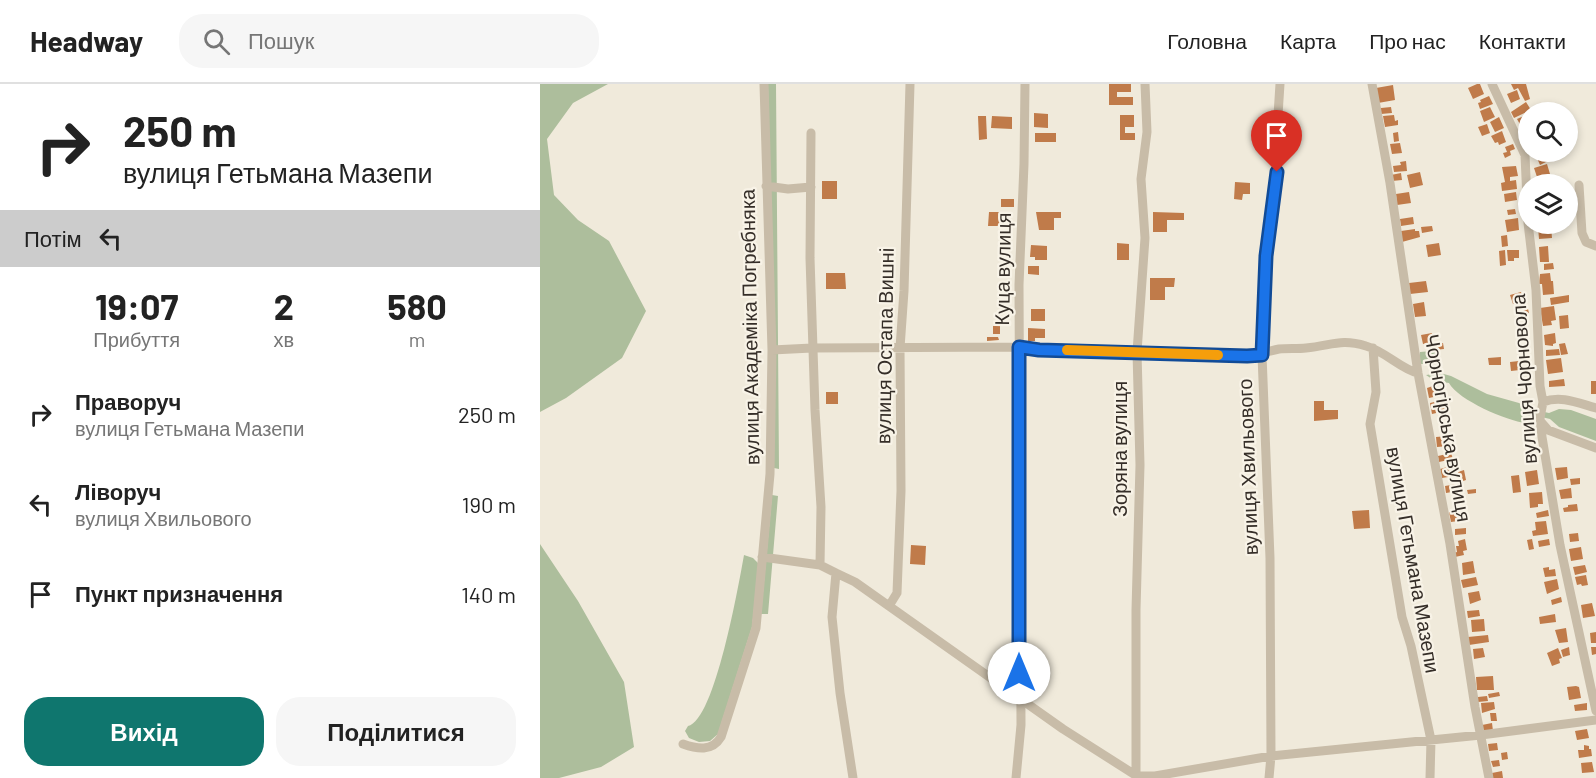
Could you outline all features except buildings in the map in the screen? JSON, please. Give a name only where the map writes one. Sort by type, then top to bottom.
[{"type":"street","name":"вулиця Академіка Погребняка","points":[[683,744],[693,747],[710,747],[721,737],[756,628],[770,474],[772,351],[764,84]]},
{"type":"street","name":"вулиця Остапа Вишні","points":[[888,606],[897,593],[901,492],[900,348],[904,291],[910,84]]},
{"type":"street","name":"Куца вулиця","points":[[1016,778],[1021,725],[1019,697],[1019,347],[1025,84]]},
{"type":"street","name":"Зоряна вулиця","points":[[1137,777],[1136,610],[1140,465],[1137,352],[1145,238],[1141,179],[1146,132],[1145,84]]},
{"type":"street","name":"вулиця Хвильового","points":[[1269,778],[1271,756],[1270,558],[1262,355],[1266,256],[1277,172],[1273,134],[1279,107],[1280,84]]},
{"type":"street","name":"Чорногірська вулиця","points":[[1372,84],[1390,183],[1418,373],[1450,544],[1475,707],[1489,778]]},
{"type":"street","name":"вулиця Чорновола","points":[[1491,84],[1525,155],[1528,223],[1536,290],[1541,414],[1560,544],[1596,711]]},
{"type":"street","points":[[811,134],[810,258],[821,507],[820,565]]},
{"type":"street","points":[[1579,185],[1582,232],[1586,242],[1596,246]]},
{"type":"street","points":[[766,186],[788,189],[811,187]]},
{"type":"street","points":[[772,351],[813,348],[1019,347],[1039,350],[1247,356],[1262,355],[1275,350],[1306,349],[1347,342],[1373,348],[1389,356],[1410,372],[1418,373]]},
{"type":"street","name":"вулиця Гетьмана Мазепи","points":[[1373,348],[1376,392],[1370,424],[1402,617],[1411,646],[1431,740],[1430,778]]},
{"type":"street","points":[[1596,408],[1562,399],[1551,399],[1541,414],[1548,430],[1596,448]]},
{"type":"street","points":[[762,557],[820,565],[855,582],[1063,729],[1137,777],[1271,756],[1481,735],[1596,720]]},
{"type":"street","points":[[836,573],[832,617],[840,693],[853,778]]},
{"type":"green space","points":[[540,84],[608,84],[573,103],[547,139],[554,195],[578,220],[609,241],[646,311],[622,358],[566,398],[540,412]]},
{"type":"green space","points":[[768,84],[776,84],[779,469],[774,468]]},
{"type":"green space","points":[[1420,352],[1437,352],[1439,357],[1437,360],[1430,364],[1418,364]]},
{"type":"green space","points":[[1440,373],[1487,394],[1519,403],[1531,409],[1549,413],[1559,409],[1571,410],[1596,419],[1596,441],[1559,427],[1550,419],[1533,415],[1526,423],[1496,414],[1472,403],[1454,390],[1449,383],[1435,381],[1426,375]]},
{"type":"green space","points":[[772,495],[778,496],[768,614],[761,614]]},
{"type":"green space","points":[[540,544],[578,601],[624,682],[634,747],[601,767],[559,778],[540,778]]},
{"type":"green space","points":[[744,555],[753,558],[759,564],[752,627],[718,734],[710,741],[699,742],[689,738],[685,731],[698,718],[716,677],[731,620]]},
{"type":"slow traffic","points":[[1067,350],[1218,355]]},
{"type":"route","points":[[1019,673],[1019,347],[1039,350],[1262,355],[1266,256],[1277,172]]}]
